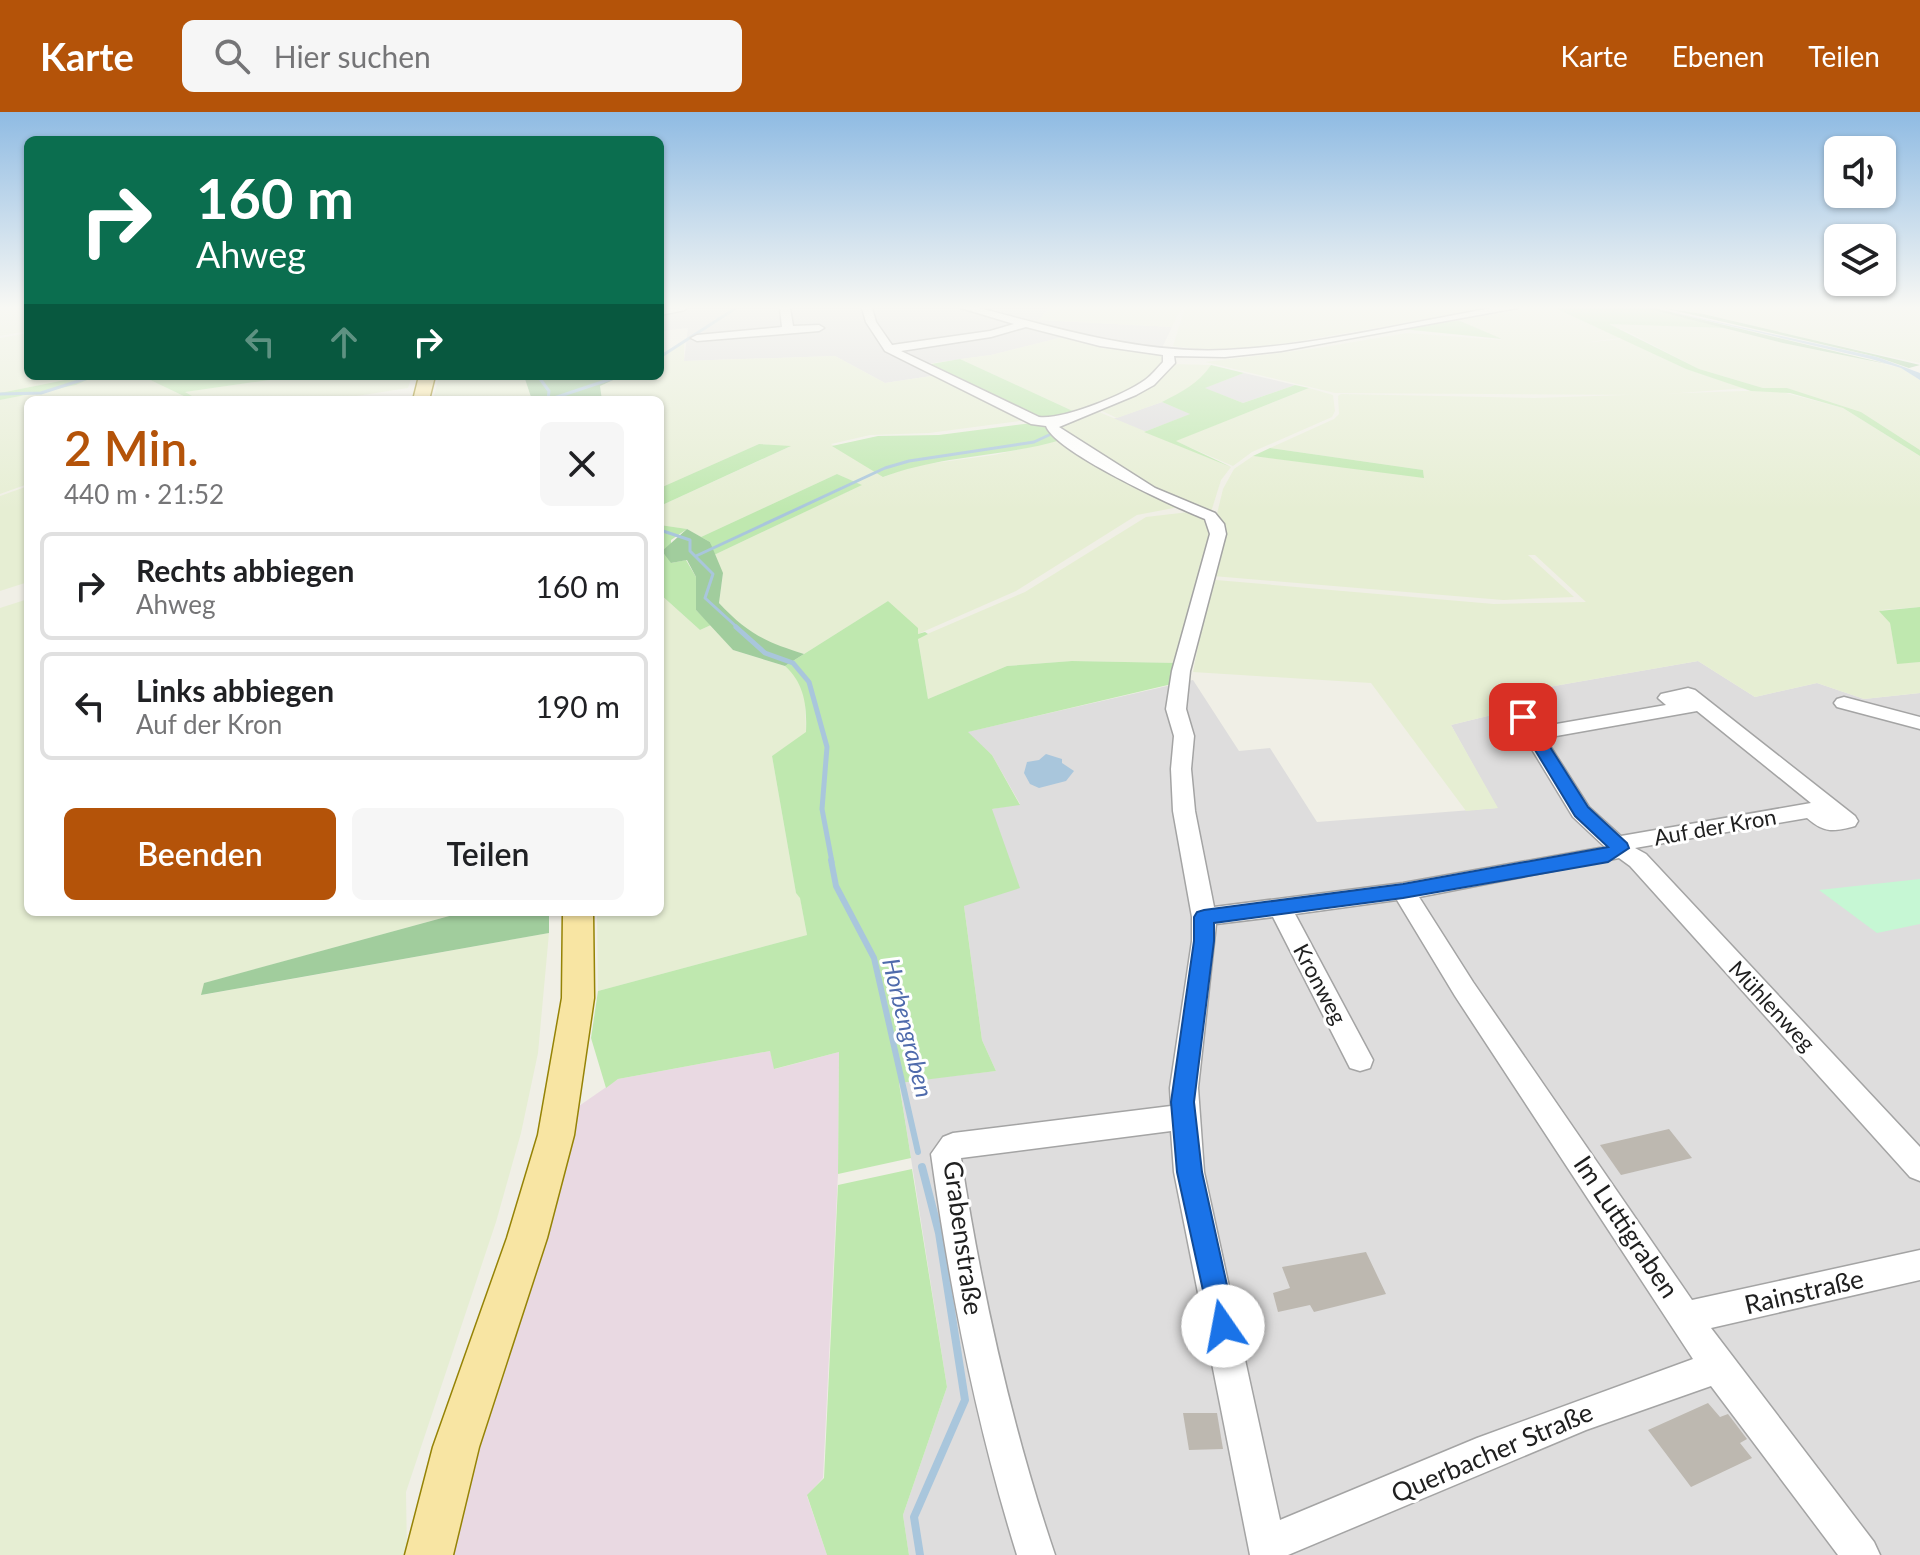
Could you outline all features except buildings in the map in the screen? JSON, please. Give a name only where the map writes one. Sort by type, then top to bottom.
[{"type":"main road","points":[[432,1543],[456,1447],[527,1238],[556,1135],[578,998],[578,916]]},
{"type":"street","points":[[943,375],[1036,421],[1054,423],[1142,387],[1155,375]]},
{"type":"street","name":"Querbacher Straße","points":[[1054,423],[1052,428],[1063,438],[1150,491],[1210,516],[1218,534],[1181,671],[1176,709],[1184,736],[1181,769],[1184,811],[1204,917],[1204,941],[1184,1088],[1184,1117],[1189,1172],[1268,1549],[1477,1456],[1572,1418],[1718,1367]]},
{"type":"street","name":"Auf der Kron","points":[[1204,917],[1403,891],[1608,855],[1629,841],[1820,809],[1688,694],[1668,698],[1682,709],[1534,734]]},
{"type":"street","points":[[1512,700],[1581,812],[1620,848]]},
{"type":"street","points":[[1844,703],[1920,723]]},
{"type":"street","name":"Mühlenweg","points":[[1620,848],[1638,860],[1920,1168]]},
{"type":"street","name":"Im Luttigraben","points":[[1403,891],[1473,1002],[1718,1367],[1861,1555]]},
{"type":"street","name":"Kronweg","points":[[1280,908],[1360,1060]]},
{"type":"street","name":"Grabenstraße","points":[[1036,1555],[1009,1476],[984,1380],[946,1154],[953,1146],[1184,1117]]},
{"type":"street","name":"Rainstraße","points":[[1687,1317],[1920,1265]]},
{"type":"shaded area","points":[[871,375],[936,375],[885,383]]},
{"type":"shaded area","points":[[1238,375],[1254,375],[1295,385],[1243,403],[1204,388]]},
{"type":"shaded area","points":[[1162,402],[1191,414],[1144,432],[1113,419]]},
{"type":"shaded area","points":[[1698,661],[1755,697],[1817,683],[1864,699],[1920,693],[1920,1555],[909,1555],[903,1515],[947,1387],[899,1082],[996,1071],[982,1040],[964,906],[992,809],[1020,804],[992,755],[967,732],[1193,680],[1239,751],[1270,748],[1317,822],[1497,808],[1451,725],[1504,712],[1502,695]]},
{"type":"shaded area","points":[[770,1051],[775,1069],[839,1052],[838,1174],[823,1478],[807,1496],[827,1555],[439,1555],[576,1108],[618,1079]]},
{"type":"green space","points":[[0,375],[24,375],[24,380],[66,380],[0,393]]},
{"type":"green space","points":[[664,375],[871,375],[885,383],[939,375],[1027,420],[929,433],[870,435],[831,444],[884,477],[912,466],[994,455],[1061,440],[1179,507],[1137,515],[1016,591],[918,634],[888,601],[804,654],[765,642],[739,624],[719,603],[723,574],[714,555],[861,485],[837,474],[701,537],[687,529],[664,526],[664,504],[789,447],[759,444],[664,486],[664,396],[601,396],[600,386],[613,380],[664,380]]},
{"type":"green space","points":[[948,375],[995,375],[1075,412],[1046,420]]},
{"type":"green space","points":[[995,375],[1152,375],[1136,389],[1075,412]]},
{"type":"green space","points":[[1161,375],[1204,375],[1187,389],[1162,402],[1117,418],[1098,409],[1144,391]]},
{"type":"green space","points":[[1202,375],[1238,375],[1205,388],[1243,403],[1295,385],[1309,388],[1176,441],[1231,467],[1144,432],[1190,414],[1162,402]]},
{"type":"green space","points":[[1261,375],[1706,375],[1747,388],[1653,395],[1335,393]]},
{"type":"green space","points":[[1705,375],[1720,375],[1763,388],[1787,388],[1861,412],[1920,450],[1920,456],[1843,408],[1790,393],[1751,391]]},
{"type":"green space","points":[[1720,375],[1913,375],[1920,380],[1920,450],[1861,412],[1787,388],[1763,388]]},
{"type":"green space","points":[[65,380],[87,380],[0,400],[0,393]]},
{"type":"green space","points":[[87,380],[150,380],[184,396],[24,396],[24,485],[0,494],[0,400]]},
{"type":"green space","points":[[150,380],[269,380],[185,392],[192,396],[184,396]]},
{"type":"green space","points":[[268,380],[411,380],[408,388],[357,396],[191,396],[183,392]]},
{"type":"green space","points":[[438,380],[525,380],[531,396],[434,396]]},
{"type":"green space","points":[[525,380],[613,380],[600,386],[601,396],[531,396]]},
{"type":"green space","points":[[1309,388],[1333,395],[1335,411],[1332,417],[1252,452],[1233,466],[1175,441]]},
{"type":"green space","points":[[1774,390],[1843,408],[1920,456],[1920,607],[1881,610],[1890,623],[1897,663],[1920,662],[1920,693],[1864,699],[1817,683],[1755,697],[1698,661],[1502,695],[1504,712],[1451,725],[1498,808],[1466,811],[1371,683],[1193,672],[1210,583],[1216,580],[1494,604],[1586,602],[1535,555],[1528,555],[1574,597],[1503,600],[1213,576],[1216,518],[1223,489],[1234,469],[1253,456],[1424,477],[1423,470],[1270,448],[1334,419],[1339,414],[1338,396],[1341,394],[1534,398]]},
{"type":"green space","points":[[1094,410],[1231,467],[1221,480],[1211,512],[1172,498],[1057,429],[1061,421]]},
{"type":"green space","points":[[1032,423],[1047,426],[1061,440],[927,464],[883,477],[832,446],[878,436],[939,435]]},
{"type":"green space","points":[[759,444],[791,446],[664,504],[664,486]]},
{"type":"green space","points":[[1270,448],[1423,470],[1424,478],[1253,456]]},
{"type":"green space","points":[[837,474],[862,485],[714,555],[710,542],[701,537]]},
{"type":"green space","points":[[24,487],[24,583],[0,591],[0,496]]},
{"type":"green space","points":[[1189,512],[1206,520],[1211,533],[1178,663],[1072,661],[1007,666],[928,699],[918,638],[1025,592],[1146,517]]},
{"type":"green space","points":[[664,526],[687,529],[671,540],[671,563],[686,560],[696,577],[696,610],[711,625],[700,630],[664,598]]},
{"type":"green space","points":[[687,529],[710,542],[723,573],[719,603],[757,635],[804,654],[785,666],[733,650],[696,610],[696,577],[687,560],[671,563],[664,549]]},
{"type":"green space","points":[[664,598],[700,630],[711,625],[733,650],[785,666],[794,674],[805,695],[806,733],[772,756],[796,893],[800,897],[807,935],[598,991],[597,916],[664,916]]},
{"type":"green space","points":[[24,600],[24,916],[449,916],[205,983],[202,995],[549,933],[538,1053],[521,1133],[496,1222],[406,1492],[407,1555],[0,1555],[0,608]]},
{"type":"green space","points":[[888,601],[918,628],[918,634],[928,634],[918,639],[928,699],[1007,666],[1072,661],[1178,663],[1172,684],[968,732],[992,755],[1020,805],[992,809],[1020,888],[964,906],[982,1040],[996,1071],[899,1083],[911,1158],[838,1174],[839,1052],[774,1069],[770,1051],[618,1079],[606,1088],[591,1038],[598,991],[807,935],[800,898],[796,893],[772,756],[806,732],[801,688],[785,666]]},
{"type":"green space","points":[[1920,607],[1920,662],[1897,664],[1890,623],[1879,611]]},
{"type":"green space","points":[[1920,879],[1920,924],[1877,933],[1819,890]]},
{"type":"green space","points":[[449,916],[549,916],[549,933],[201,995],[204,983]]},
{"type":"green space","points":[[912,1169],[947,1387],[903,1515],[909,1555],[827,1555],[807,1495],[824,1478],[838,1185]]},
{"type":"water","points":[[1046,754],[1062,759],[1062,763],[1074,771],[1066,781],[1039,788],[1030,784],[1024,773],[1027,762],[1039,760]]},
{"type":"waterway","points":[[0,394],[41,393],[82,380]]},
{"type":"waterway","name":"Horbengraben","points":[[541,380],[549,391],[548,396]]},
{"type":"waterway","name":"Horbengraben","points":[[560,396],[608,380]]},
{"type":"waterway","points":[[696,556],[885,468],[909,461],[1034,442],[1049,435]]},
{"type":"waterway","name":"Horbengraben","points":[[664,531],[690,540],[690,551],[713,574],[705,598],[739,629]]},
{"type":"waterway","name":"Horbengraben","points":[[736,627],[765,653],[793,663],[809,682],[827,747],[822,809],[832,862]]},
{"type":"waterway","name":"Horbengraben","points":[[831,860],[836,886],[874,958],[918,1152]]},
{"type":"waterway","name":"Horbengraben","points":[[920,1555],[914,1517],[965,1400],[939,1233],[922,1167]]},
{"type":"route","points":[[1223,1326],[1189,1172],[1183,1102],[1197,975],[1204,941],[1204,917],[1403,891],[1608,855],[1620,848],[1581,812],[1523,717]]}]
